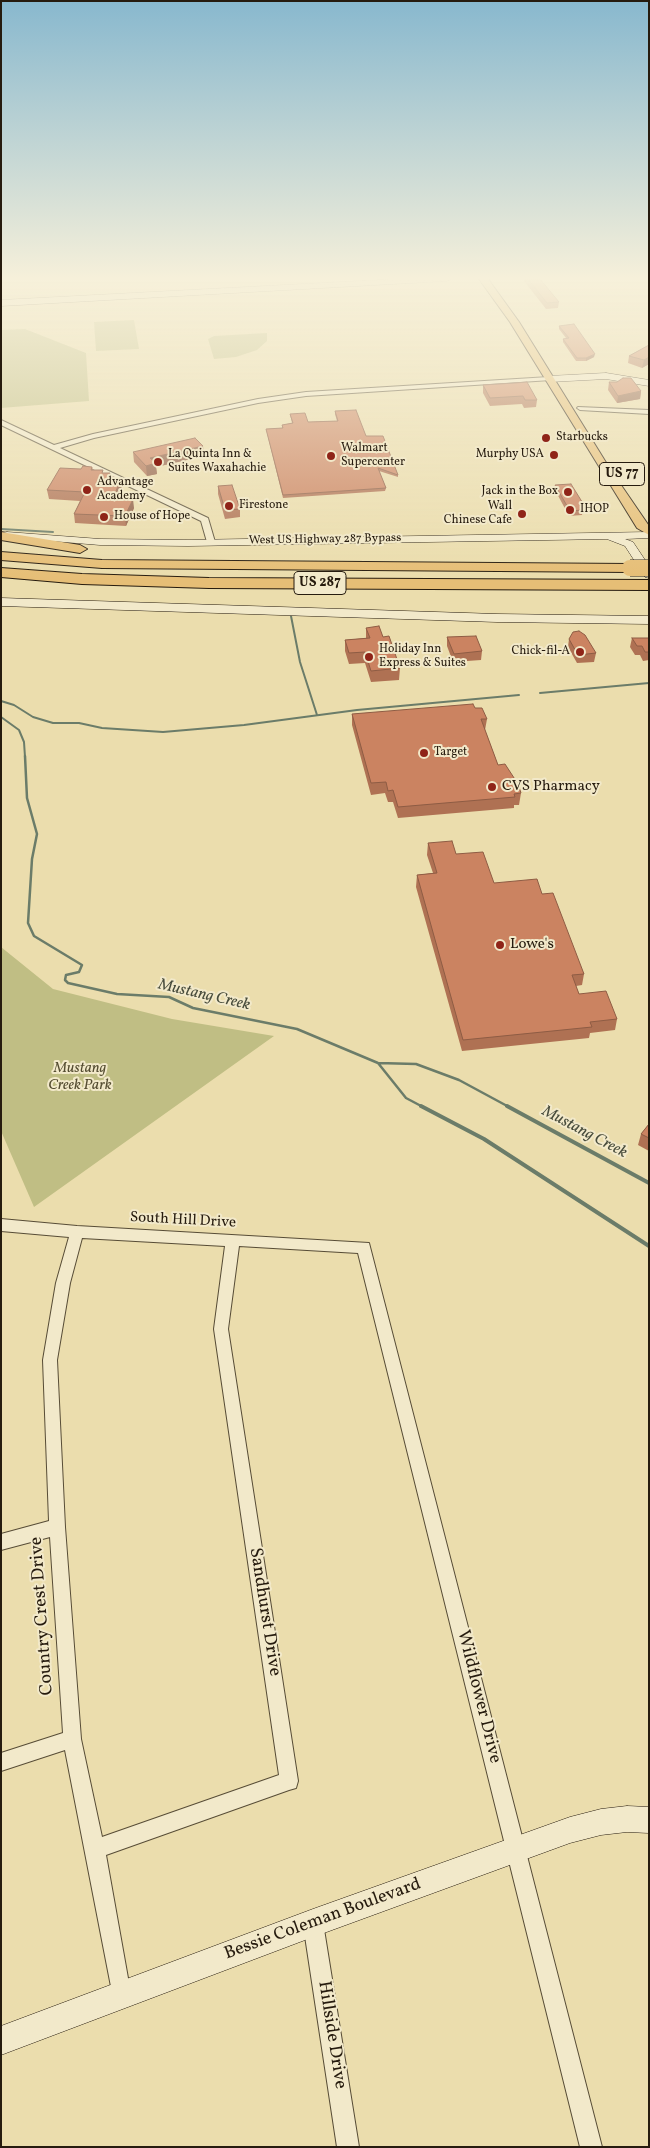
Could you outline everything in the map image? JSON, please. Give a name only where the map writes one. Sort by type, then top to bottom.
[{"type":"highway","points":[[1,535],[89,550],[275,565]]},
{"type":"highway","name":"US 287","points":[[1,556],[102,564],[649,568]]},
{"type":"highway","name":"US 287","points":[[1,572],[100,580],[209,583],[645,581]]},
{"type":"highway","points":[[1,578],[75,582],[100,580]]},
{"type":"main road","name":"US 77","points":[[555,379],[583,413]]},
{"type":"main road","name":"US 77","points":[[555,379],[581,431],[643,528],[649,531]]},
{"type":"main road","points":[[626,379],[649,383]]},
{"type":"main road","name":"US 77","points":[[581,431],[594,431],[605,448]]},
{"type":"main road","name":"US 77","points":[[631,488],[649,517]]},
{"type":"main road","name":"West US Highway 287 Bypass","points":[[1,535],[100,542],[649,535]]},
{"type":"main road","points":[[606,537],[629,544],[645,581]]},
{"type":"main road","points":[[1,602],[497,618],[647,619]]},
{"type":"main road","name":"Bessie Coleman Boulevard","points":[[1,2041],[314,1923],[570,1830],[601,1822],[627,1819],[649,1820]]},
{"type":"street","points":[[54,447],[93,436],[258,401],[306,394],[535,379]]},
{"type":"street","points":[[583,413],[649,412]]},
{"type":"street","points":[[1,422],[205,520],[211,542]]},
{"type":"street","name":"South Hill Drive","points":[[1,1225],[77,1232],[364,1247]]},
{"type":"street","name":"Country Crest Drive","points":[[77,1232],[62,1291],[50,1360],[57,1527],[72,1739],[122,1995]]},
{"type":"street","name":"Sandhurst Drive","points":[[95,1849],[289,1781],[221,1329],[233,1240]]},
{"type":"street","name":"Wildflower Drive","points":[[364,1247],[591,2147]]},
{"type":"street","points":[[1,1542],[57,1527]]},
{"type":"street","points":[[1,1762],[72,1739]]},
{"type":"street","name":"Hillside Drive","points":[[314,1923],[348,2147]]},
{"type":"green space","points":[[1,379],[88,379],[89,401],[1,408]]},
{"type":"green space","name":"Mustang Creek Park","points":[[1,947],[53,989],[172,1019],[274,1036],[34,1207],[1,1131]]},
{"type":"building","points":[[621,379],[632,379],[641,391],[618,396],[609,382],[617,382]]},
{"type":"building","points":[[527,382],[537,400],[525,400],[523,396],[490,398],[483,385],[515,383]]},
{"type":"building","name":"Walmart Supercenter","points":[[356,410],[366,436],[383,436],[398,475],[378,468],[386,488],[283,495],[266,429],[283,428],[282,425],[293,423],[290,414],[305,413],[308,422],[338,421],[335,411]]},
{"type":"building","points":[[195,438],[203,446],[150,458],[156,463],[146,466],[133,452]]},
{"type":"building","points":[[83,466],[92,467],[91,470],[103,470],[102,473],[110,473],[109,476],[121,479],[113,498],[133,499],[125,516],[74,514],[85,492],[47,490],[60,468],[81,469]]},
{"type":"building","points":[[571,484],[584,505],[581,506],[583,510],[570,511],[555,485]]},
{"type":"building","points":[[232,485],[240,509],[225,510],[218,486]]},
{"type":"building","points":[[379,626],[383,637],[389,636],[400,668],[371,671],[365,652],[349,653],[345,640],[370,638],[366,628]]},
{"type":"building","points":[[579,631],[585,635],[596,653],[578,655],[569,639],[573,632]]},
{"type":"building","points":[[476,636],[482,651],[454,654],[447,637]]},
{"type":"building","points":[[632,638],[649,638],[649,652],[645,652],[642,646],[637,646]]},
{"type":"building","name":"Target","points":[[473,704],[475,708],[482,708],[487,719],[481,719],[498,765],[505,764],[518,784],[521,793],[514,794],[515,797],[398,807],[393,790],[388,791],[386,782],[371,783],[352,714]]},
{"type":"building","name":"Lowe's","points":[[452,841],[456,854],[483,852],[494,883],[537,879],[542,894],[553,893],[584,974],[572,975],[579,994],[606,991],[617,1019],[590,1022],[592,1027],[463,1040],[417,875],[437,873],[428,843]]},
{"type":"building","points":[[649,1124],[649,1138],[641,1134]]},
{"type":"waterway","points":[[1,529],[53,532]]},
{"type":"waterway","points":[[291,616],[300,662],[317,715]]},
{"type":"waterway","points":[[540,693],[649,683]]},
{"type":"waterway","points":[[1,701],[14,705],[33,717],[53,723],[79,723],[102,728],[163,732],[244,725],[357,710],[519,695]]},
{"type":"waterway","name":"Mustang Creek","points":[[1,717],[19,730],[24,742],[25,757]]},
{"type":"waterway","name":"Mustang Creek","points":[[25,756],[27,798],[37,834],[32,859],[28,923],[34,936],[82,965],[79,972],[66,975],[65,980],[68,983],[117,994],[169,997],[193,1008],[297,1029],[378,1063]]},
{"type":"waterway","name":"Mustang Creek","points":[[378,1063],[416,1064],[459,1080],[509,1107]]},
{"type":"waterway","points":[[378,1063],[406,1098],[423,1107]]},
{"type":"waterway","points":[[421,1106],[484,1139],[649,1246]]},
{"type":"waterway","name":"Mustang Creek","points":[[507,1106],[649,1183]]},
{"type":"place","name":"Starbucks","points":[[546,438]]},
{"type":"place","name":"Murphy USA","points":[[554,455]]},
{"type":"place","name":"Walmart Supercenter","points":[[331,456]]},
{"type":"place","name":"La Quinta Inn & Suites Waxahachie","points":[[158,462]]},
{"type":"place","name":"Advantage Academy","points":[[87,490]]},
{"type":"place","name":"Jack in the Box","points":[[568,492]]},
{"type":"place","name":"Firestone","points":[[229,506]]},
{"type":"place","name":"IHOP","points":[[570,510]]},
{"type":"place","name":"Wall Chinese Cafe","points":[[522,514]]},
{"type":"place","name":"House of Hope","points":[[104,517]]},
{"type":"place","name":"Chick-fil-A","points":[[580,652]]},
{"type":"place","name":"Holiday Inn Express & Suites","points":[[369,657]]},
{"type":"place","name":"Target","points":[[424,753]]},
{"type":"place","name":"CVS Pharmacy","points":[[492,787]]},
{"type":"place","name":"Lowe's","points":[[500,945]]}]
